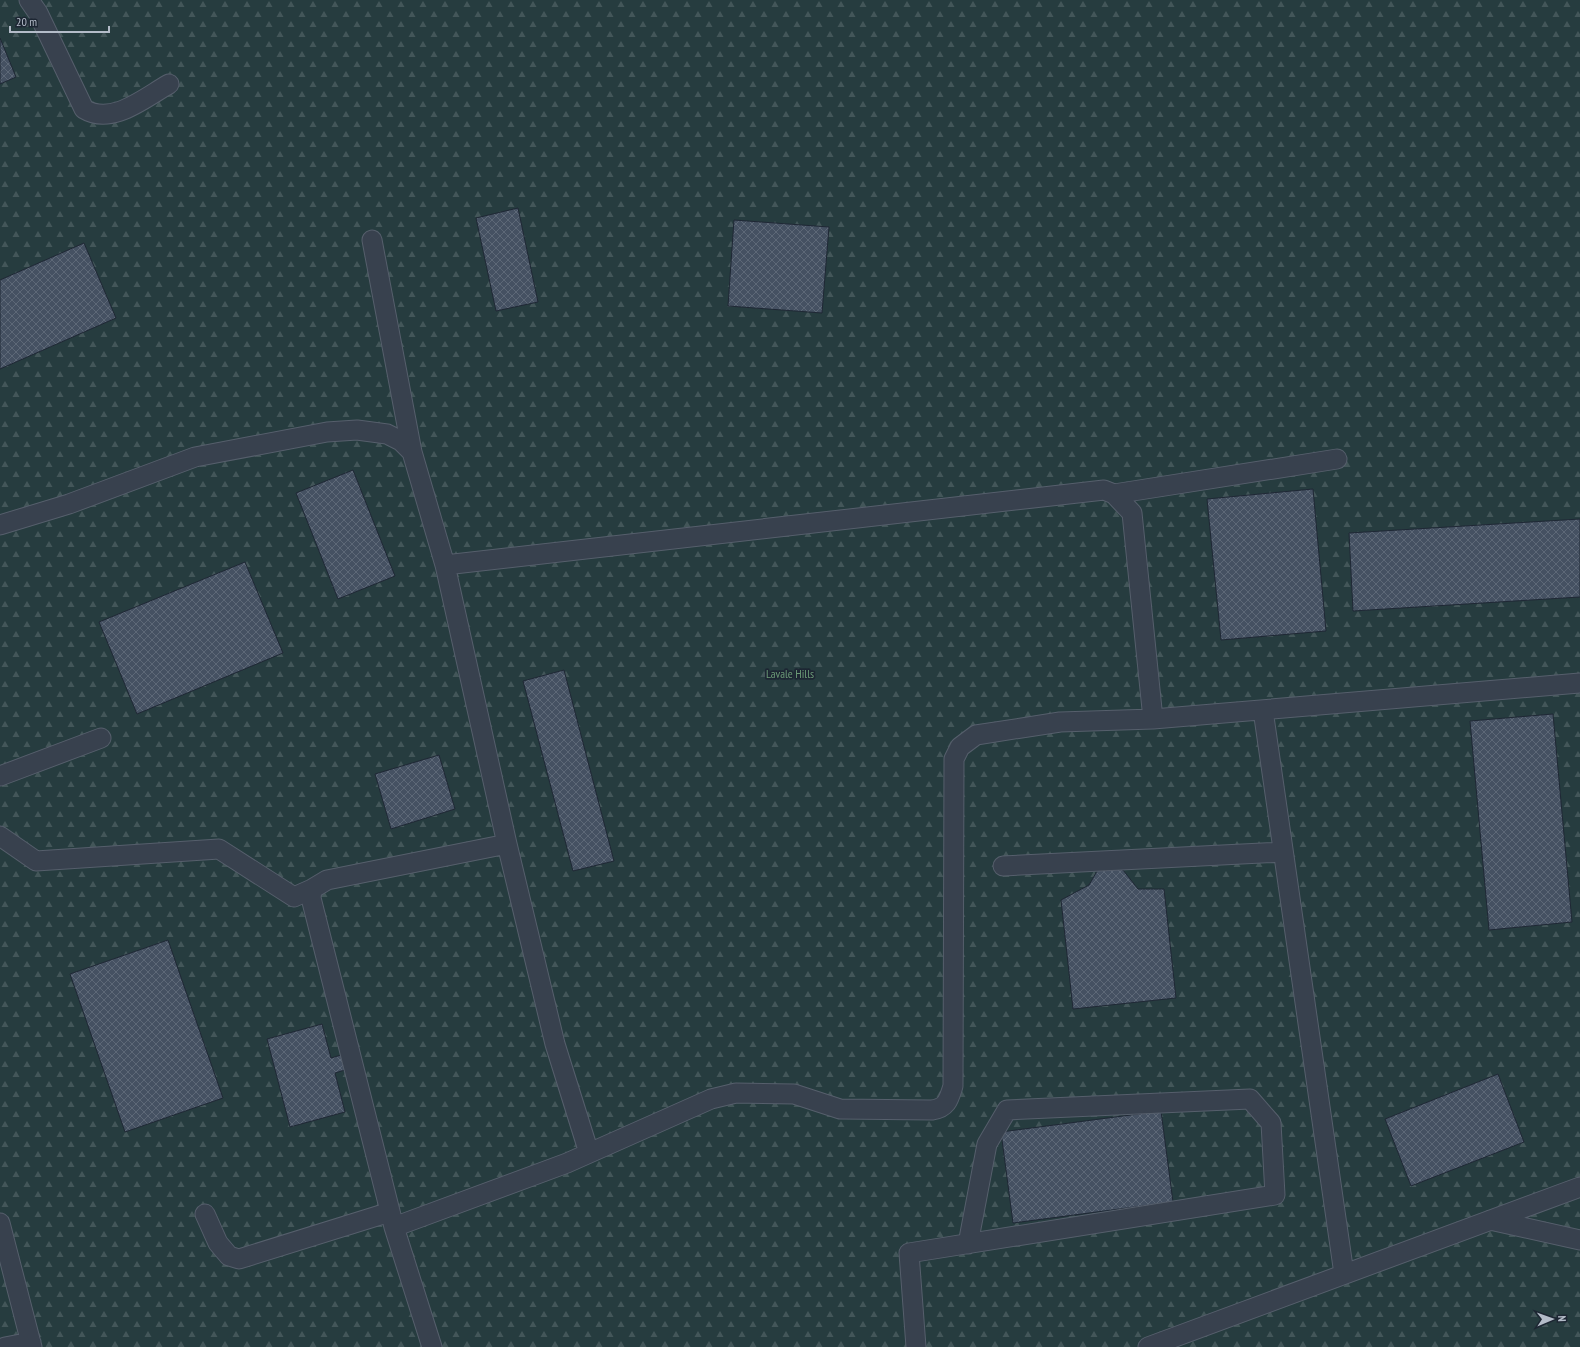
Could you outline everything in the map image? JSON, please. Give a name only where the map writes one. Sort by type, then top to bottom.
[{"type":"lane","points":[[29,0],[38,13],[84,110],[93,114],[112,114],[169,84]]},
{"type":"lane","points":[[372,240],[412,452],[445,565],[507,844],[555,1044],[589,1153]]},
{"type":"lane","points":[[0,525],[69,504],[195,457],[327,432],[357,430],[387,434],[401,441],[412,452]]},
{"type":"lane","points":[[1114,494],[1337,459]]},
{"type":"lane","points":[[445,565],[1104,490],[1114,494],[1132,513],[1153,719]]},
{"type":"lane","points":[[205,1214],[218,1243],[229,1256],[239,1259],[392,1219],[589,1153],[711,1099],[736,1093],[794,1094],[840,1110],[932,1110],[940,1109],[945,1106],[953,1086],[954,759],[960,747],[976,735],[1060,722],[1153,719],[1580,683]]},
{"type":"lane","points":[[1263,710],[1344,1274]]},
{"type":"lane","points":[[0,776],[102,738]]},
{"type":"lane","points":[[0,836],[36,861],[219,849],[294,897],[327,880],[507,844]]},
{"type":"lane","points":[[1003,866],[1283,852]]},
{"type":"lane","points":[[312,889],[312,906],[392,1219],[432,1347]]},
{"type":"lane","points":[[916,1347],[909,1253],[968,1244],[1275,1195],[1271,1123],[1250,1099],[1007,1110],[986,1144],[968,1244]]},
{"type":"lane","points":[[1148,1347],[1580,1187]]},
{"type":"lane","points":[[1490,1220],[1580,1240]]},
{"type":"lane","points":[[0,1223],[32,1344],[5,1347]]},
{"type":"green space","name":"Lavale Hills","points":[[0,0],[1580,0],[1580,1347],[0,1347]]},
{"type":"building","points":[[0,38],[16,77],[0,84]]},
{"type":"building","points":[[518,208],[538,302],[496,311],[476,218]]},
{"type":"building","points":[[734,220],[829,227],[822,313],[728,306]]},
{"type":"building","points":[[84,243],[116,318],[0,369],[0,280]]},
{"type":"building","points":[[353,470],[395,576],[338,599],[296,493]]},
{"type":"building","points":[[1313,489],[1326,631],[1221,640],[1207,499]]},
{"type":"building","points":[[1580,519],[1580,597],[1353,611],[1349,533]]},
{"type":"building","points":[[245,562],[283,653],[137,714],[99,622]]},
{"type":"building","points":[[564,670],[614,861],[573,871],[523,681]]},
{"type":"building","points":[[1553,714],[1572,922],[1489,930],[1470,721]]},
{"type":"building","points":[[439,755],[455,809],[391,829],[375,774]]},
{"type":"building","points":[[1100,866],[1123,870],[1138,889],[1164,889],[1176,998],[1073,1009],[1061,900],[1089,885]]},
{"type":"building","points":[[168,940],[223,1098],[125,1132],[70,974]]},
{"type":"building","points":[[322,1024],[331,1058],[341,1055],[345,1070],[335,1073],[345,1112],[290,1127],[267,1039]]},
{"type":"building","points":[[1498,1074],[1524,1142],[1411,1186],[1385,1119]]},
{"type":"building","points":[[1161,1111],[1173,1202],[1013,1223],[1001,1132]]}]
